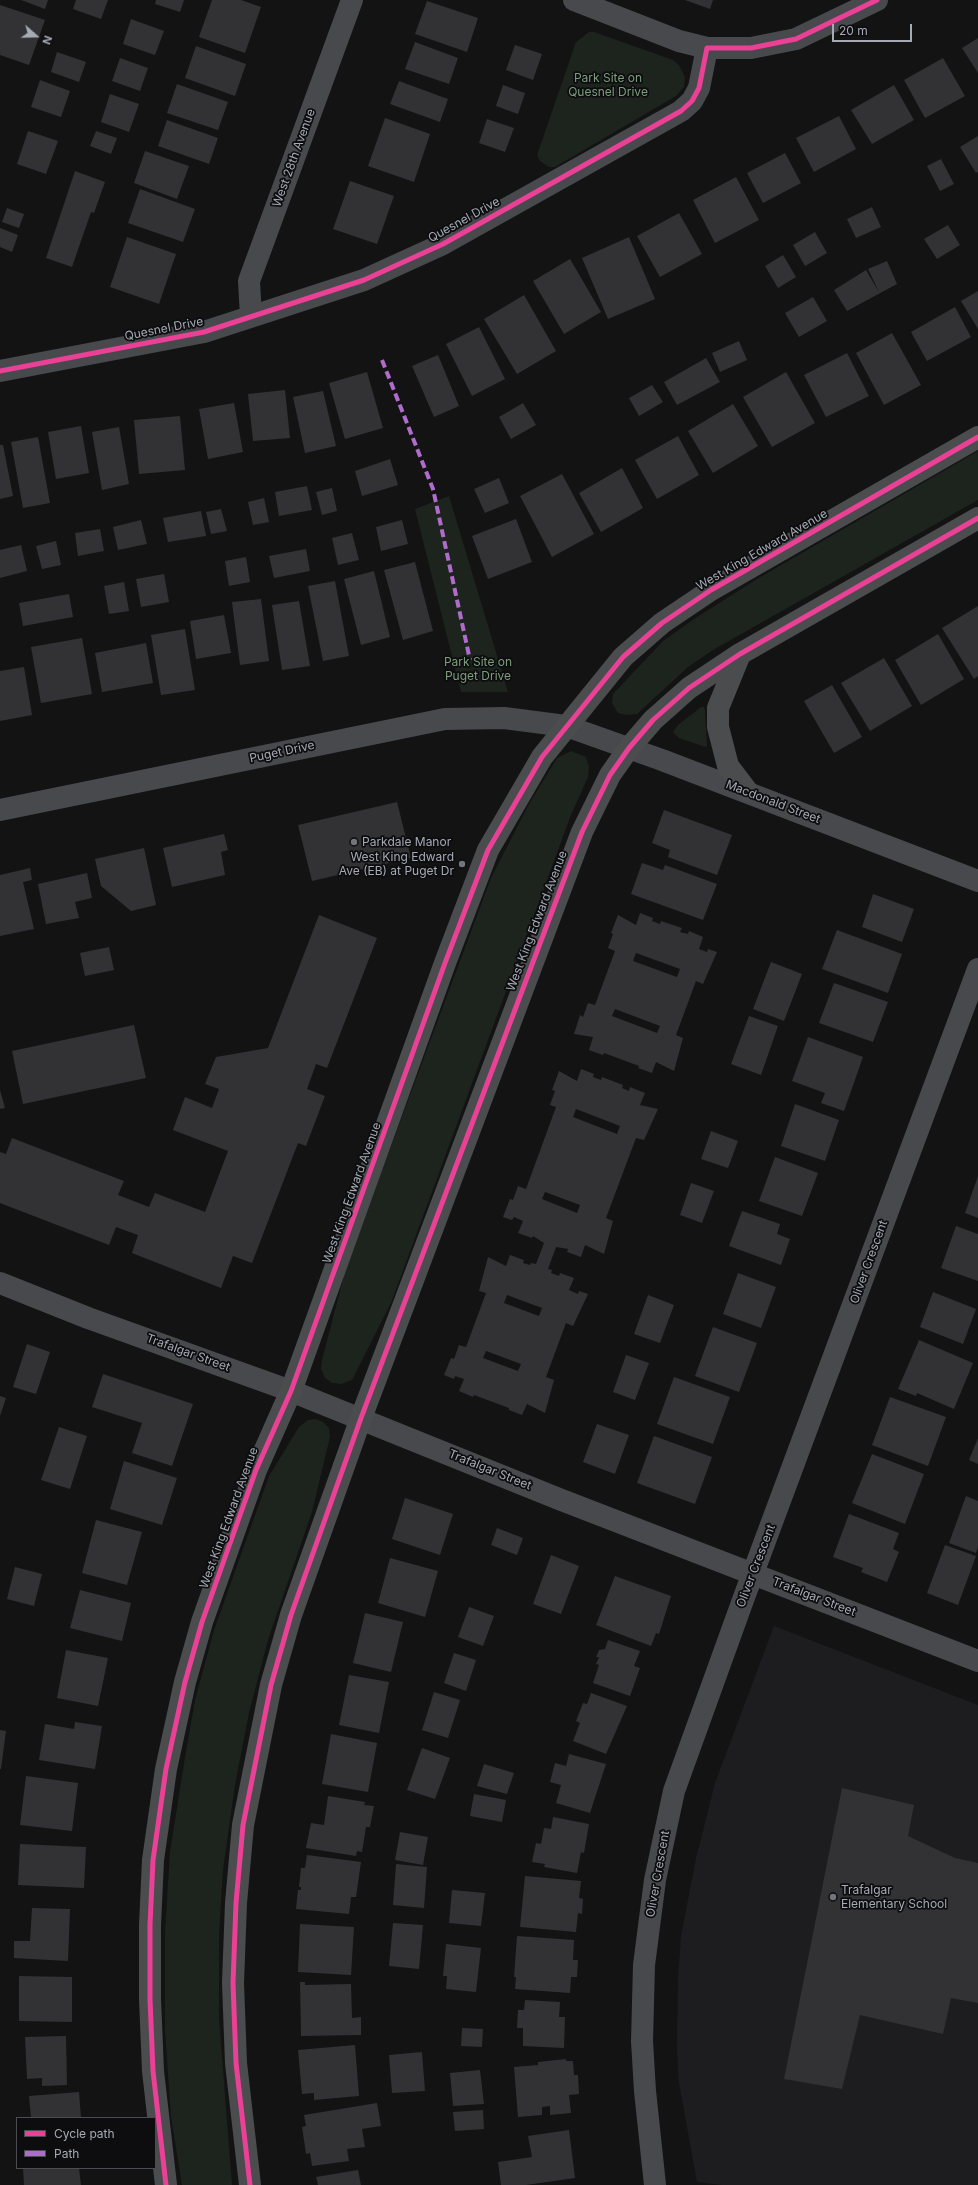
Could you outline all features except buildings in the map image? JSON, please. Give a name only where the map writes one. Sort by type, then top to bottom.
[{"type":"main road","name":"West King Edward Avenue","points":[[166,2185],[156,2100],[150,1991],[150,1925],[154,1860],[166,1769],[185,1682],[202,1622],[256,1470],[291,1391],[445,963],[488,850],[542,757],[623,657],[662,622],[711,590],[978,437]]},
{"type":"main road","name":"West King Edward Avenue","points":[[250,2185],[238,2078],[233,1983],[236,1903],[243,1825],[273,1678],[291,1615],[361,1418],[582,832],[610,775],[629,748],[654,720],[689,688],[740,654],[978,518]]},
{"type":"main road","points":[[740,654],[718,708],[718,727],[728,766],[747,791]]},
{"type":"street","name":"West 28th Avenue","points":[[251,317],[248,281],[352,0]]},
{"type":"street","points":[[574,0],[679,41],[707,48],[751,48],[796,39],[843,7],[877,0]]},
{"type":"street","name":"Quesnel Drive","points":[[0,371],[204,332],[364,280],[443,244],[681,111],[692,101],[699,88],[707,48]]},
{"type":"street","name":"Puget Drive","points":[[0,810],[445,719],[494,717],[566,726]]},
{"type":"street","name":"Macdonald Street","points":[[566,726],[747,791],[978,880]]},
{"type":"street","name":"Oliver Crescent","points":[[655,2185],[645,2091],[642,2041],[644,1965],[654,1880],[674,1791],[978,969]]},
{"type":"street","name":"Trafalgar Street","points":[[0,1284],[88,1318],[291,1391],[753,1574],[978,1661]]},
{"type":"shaded area","name":"Trafalgar Elementary School","points":[[774,1626],[978,1705],[978,2185],[722,2185],[697,2182],[679,2083],[677,2050],[678,1979],[681,1936],[696,1858],[715,1783]]},
{"type":"green space","name":"Park Site on Quesnel Drive","points":[[589,32],[594,32],[673,60],[679,65],[685,77],[684,87],[676,96],[555,167],[549,167],[540,161],[537,155],[576,42]]},
{"type":"green space","points":[[978,451],[978,500],[713,650],[688,667],[637,714],[626,715],[618,713],[612,703],[613,694],[663,641],[694,619],[757,579]]},
{"type":"green space","name":"Park Site on Puget Drive","points":[[449,496],[508,692],[461,692],[415,509]]},
{"type":"green space","points":[[701,707],[704,707],[705,710],[707,746],[705,747],[679,738],[673,732],[678,725]]},
{"type":"green space","points":[[571,751],[586,757],[589,767],[588,777],[571,815],[391,1303],[352,1380],[341,1384],[332,1383],[325,1378],[321,1369],[322,1360],[347,1264],[491,878],[529,804],[557,758]]},
{"type":"green space","points":[[316,1419],[323,1422],[329,1428],[330,1437],[312,1512],[268,1640],[249,1713],[235,1785],[223,1870],[219,1935],[219,2018],[232,2185],[182,2185],[171,2117],[165,2031],[165,1931],[170,1852],[185,1757],[195,1700],[214,1630],[269,1476],[299,1427],[308,1420]]},
{"type":"marked path","points":[[382,360],[433,489],[470,660]]},
{"type":"cycle path","points":[[0,371],[204,332],[364,280],[443,244],[681,111],[692,101],[699,88],[707,48],[751,48],[796,39],[877,0]]},
{"type":"cycle path","points":[[166,2185],[153,2071],[150,1999],[150,1925],[153,1860],[166,1769],[185,1682],[202,1622],[256,1470],[291,1391],[445,963],[488,850],[542,757],[623,657],[662,623],[711,590],[978,437]]},
{"type":"cycle path","points":[[250,2185],[236,2063],[233,1983],[236,1903],[243,1825],[271,1685],[291,1615],[361,1418],[582,832],[610,775],[629,748],[653,720],[689,688],[740,654],[978,518]]},
{"type":"place","name":"Parkdale Manor","points":[[354,842]]},
{"type":"place","name":"West King Edward Ave (EB) at Puget Dr","points":[[462,864]]},
{"type":"place","name":"Trafalgar Elementary School","points":[[833,1897]]}]
